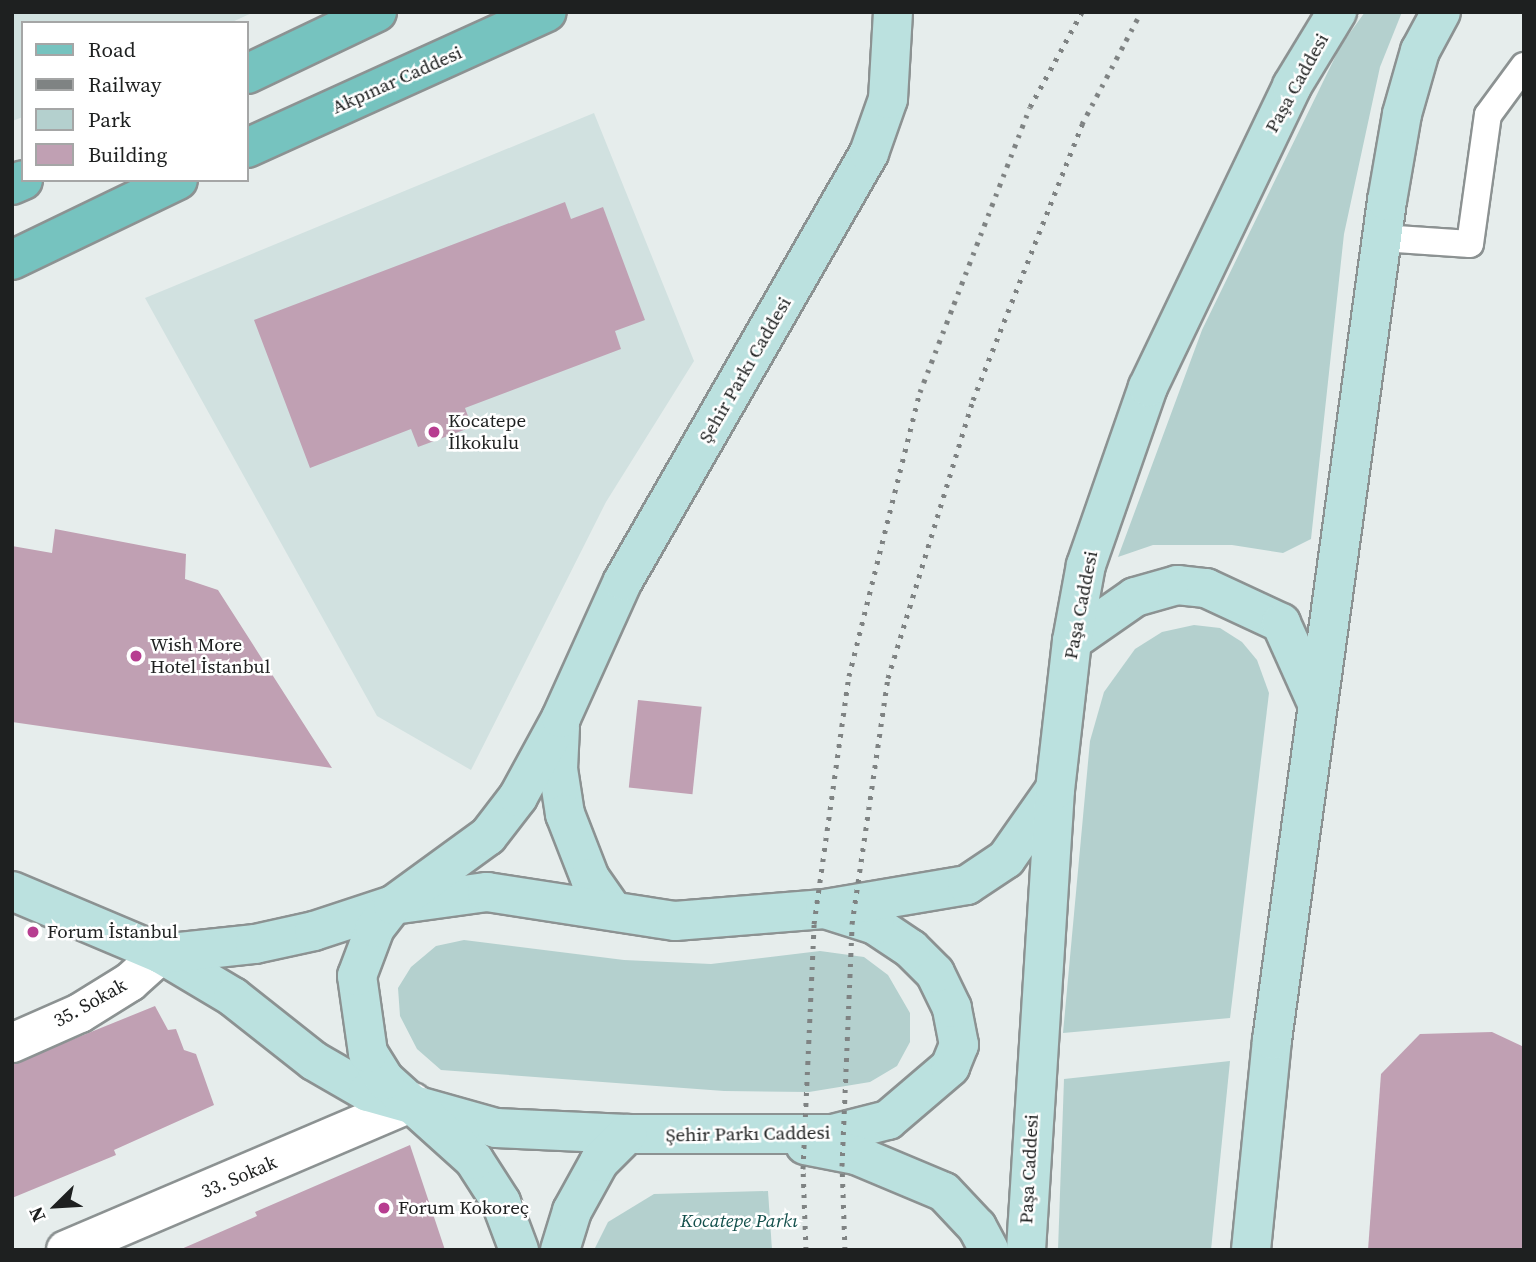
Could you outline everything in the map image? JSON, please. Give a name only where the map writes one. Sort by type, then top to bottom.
[{"type":"main road","points":[[248,74],[377,12]]},
{"type":"main road","name":"Akpınar Caddesi","points":[[248,148],[547,12]]},
{"type":"main road","name":"Şehir Parkı Caddesi","points":[[519,1250],[501,1202],[474,1160],[385,1080],[368,1053],[360,1018],[357,976],[375,928],[393,905],[488,836],[518,797],[561,718],[623,581],[869,153],[887,99],[893,12]]},
{"type":"main road","name":"Paşa Caddesi","points":[[1026,1250],[1055,790],[1072,641],[1086,565],[1148,387],[1292,86],[1337,12]]},
{"type":"main road","points":[[1251,1250],[1272,1040],[1382,238],[1402,114],[1420,51],[1441,12]]},
{"type":"main road","points":[[12,260],[174,182]]},
{"type":"main road","points":[[1072,641],[1135,597],[1177,585],[1206,588],[1281,623],[1318,705]]},
{"type":"main road","name":"Şehir Parkı Caddesi","points":[[561,718],[558,769],[565,814],[590,878],[613,911]]},
{"type":"main road","points":[[825,909],[967,885],[1006,859],[1055,790]]},
{"type":"main road","points":[[12,891],[161,954],[233,997],[314,1061],[368,1091],[412,1102]]},
{"type":"main road","name":"Şehir Parkı Caddesi","points":[[393,905],[487,892],[676,921],[825,909],[875,925],[927,965],[952,1008],[959,1045],[950,1067],[888,1120],[833,1134],[765,1137],[496,1128],[412,1102]]},
{"type":"main road","points":[[161,954],[255,944],[314,931],[393,905]]},
{"type":"main road","points":[[560,1250],[572,1211],[599,1162],[627,1134]]},
{"type":"main road","points":[[765,1137],[856,1155],[900,1170],[944,1192],[977,1227],[989,1250]]},
{"type":"street","name":"35. Sokak","points":[[12,1042],[80,1013],[130,982],[161,954]]},
{"type":"street","name":"33. Sokak","points":[[65,1250],[412,1102]]},
{"type":"lane","points":[[1382,238],[1470,244],[1488,115],[1524,65]]},
{"type":"shaded area","points":[[12,12],[254,12],[234,21],[21,21],[21,118],[12,121]]},
{"type":"shaded area","name":"Kocatepe İlkokulu","points":[[594,113],[694,361],[606,502],[471,770],[377,716],[145,298]]},
{"type":"green space","points":[[1365,12],[1402,12],[1380,67],[1344,234],[1311,539],[1283,553],[1232,545],[1153,545],[1118,557],[1202,330],[1341,45]]},
{"type":"green space","points":[[1194,625],[1220,628],[1242,642],[1257,660],[1269,693],[1230,1018],[1063,1033],[1090,741],[1104,692],[1135,649],[1162,632]]},
{"type":"green space","points":[[464,940],[624,960],[711,964],[820,951],[864,957],[888,975],[910,1013],[910,1042],[897,1066],[870,1082],[809,1092],[724,1091],[441,1070],[417,1049],[400,1016],[398,988],[411,967],[436,946]]},
{"type":"green space","points":[[1230,1061],[1211,1250],[1058,1250],[1064,1079]]},
{"type":"green space","name":"Kocatepe Parkı","points":[[768,1191],[772,1250],[594,1250],[608,1222],[654,1194]]},
{"type":"building","points":[[565,202],[571,219],[603,207],[645,320],[615,331],[621,349],[465,408],[472,427],[418,447],[411,429],[310,468],[254,320]]},
{"type":"building","name":"Wish More Hotel İstanbul","points":[[55,529],[186,554],[185,579],[218,590],[332,768],[12,722],[12,546],[52,553]]},
{"type":"building","points":[[638,700],[702,707],[692,794],[629,788]]},
{"type":"building","points":[[155,1006],[168,1030],[176,1029],[184,1050],[196,1054],[214,1105],[114,1150],[116,1155],[12,1198],[12,1064]]},
{"type":"building","points":[[1492,1032],[1524,1047],[1524,1250],[1368,1250],[1381,1074],[1420,1034]]},
{"type":"building","points":[[410,1145],[445,1250],[179,1250],[257,1216],[255,1212]]},
{"type":"railway","points":[[806,1250],[803,1169],[814,924],[849,676],[920,392],[1030,107],[1082,12]]},
{"type":"railway","points":[[845,1250],[842,1166],[852,924],[888,678],[973,400],[1082,124],[1141,12]]},
{"type":"place","name":"Kocatepe İlkokulu","points":[[434,432]]},
{"type":"place","name":"Wish More Hotel İstanbul","points":[[136,656]]},
{"type":"place","name":"Forum İstanbul","points":[[33,932]]},
{"type":"place","name":"Forum Kokoreç","points":[[384,1208]]}]
